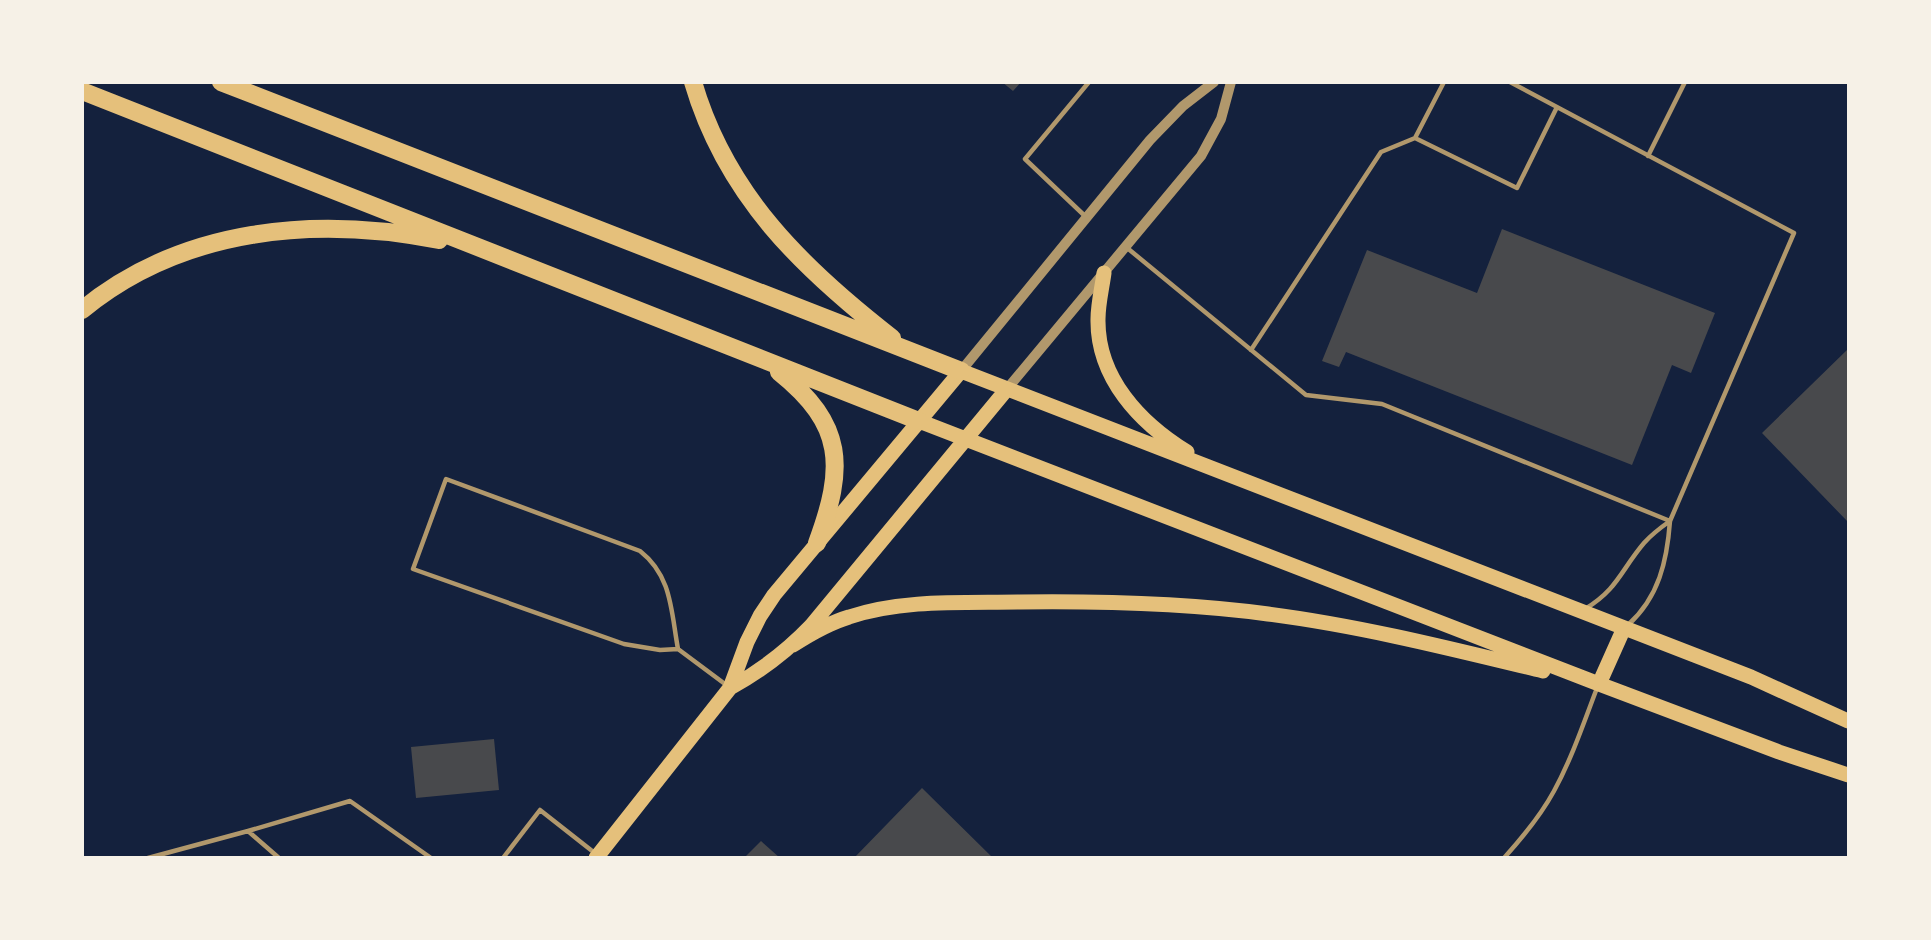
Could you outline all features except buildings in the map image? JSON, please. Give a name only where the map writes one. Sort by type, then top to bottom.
[{"type":"highway","points":[[221,82],[961,371]]},
{"type":"highway","points":[[693,82],[702,112],[726,161],[773,230],[812,272],[839,296],[908,350]]},
{"type":"highway","points":[[82,91],[920,422]]},
{"type":"highway","points":[[82,310],[125,280],[176,256],[228,239],[265,231],[353,228],[418,236],[491,252]]},
{"type":"highway","points":[[758,357],[789,380],[813,403],[828,428],[835,456],[834,484],[831,501],[817,543]]},
{"type":"main road","points":[[1104,273],[1098,321],[1104,360],[1111,377],[1121,393],[1155,428],[1180,447],[1213,467]]},
{"type":"main road","points":[[598,857],[730,688],[747,642],[760,616],[785,581],[961,371],[1751,677],[1848,721]]},
{"type":"main road","points":[[793,645],[1007,389]]},
{"type":"main road","points":[[920,422],[1599,684],[1779,752],[1848,775]]},
{"type":"main road","points":[[730,688],[756,674],[812,633],[848,617],[872,610],[898,606],[1114,602],[1221,609],[1311,621],[1429,644],[1599,684]]},
{"type":"main road","points":[[1599,684],[1624,628]]},
{"type":"street","points":[[961,371],[1086,217],[1168,121],[1199,92],[1214,82]]},
{"type":"street","points":[[1007,389],[1200,156],[1221,119],[1231,82]]},
{"type":"lane","points":[[1086,217],[1025,159],[1089,82]]},
{"type":"lane","points":[[1251,351],[1381,152],[1415,138],[1444,82]]},
{"type":"lane","points":[[1510,82],[1794,233],[1670,521],[1666,559],[1661,577],[1646,606],[1624,628]]},
{"type":"lane","points":[[1648,156],[1684,85],[1675,82]]},
{"type":"lane","points":[[1415,138],[1517,188],[1557,107]]},
{"type":"lane","points":[[1126,247],[1306,396],[1382,404],[1670,521]]},
{"type":"lane","points":[[678,649],[666,583],[655,565],[639,551],[446,479],[413,569],[624,644],[660,650],[678,649],[730,688]]},
{"type":"lane","points":[[1582,611],[1611,590],[1644,543],[1654,532],[1670,521]]},
{"type":"lane","points":[[1504,858],[1524,835],[1553,793],[1599,684]]},
{"type":"lane","points":[[148,858],[350,801],[431,858]]},
{"type":"lane","points":[[504,858],[540,810],[598,857]]},
{"type":"lane","points":[[248,831],[279,858]]}]
